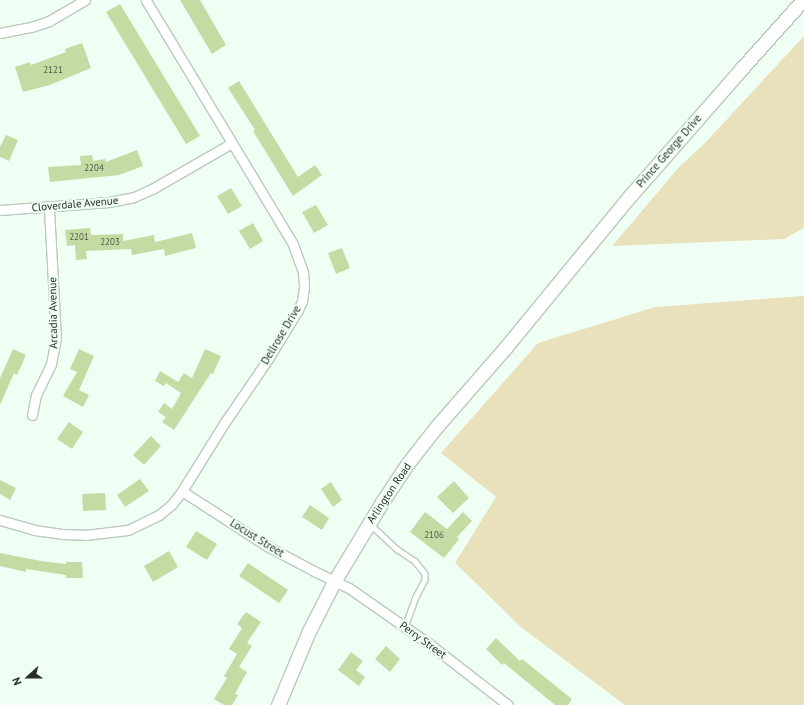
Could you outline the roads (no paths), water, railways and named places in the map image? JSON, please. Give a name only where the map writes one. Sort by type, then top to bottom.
[{"type":"main road","name":"Prince George Drive","points":[[539,306],[630,196],[803,0]]},
{"type":"main road","name":"Arlington Road","points":[[278,705],[306,638],[335,580],[369,523],[408,463],[437,426],[505,348],[539,306]]},
{"type":"street","points":[[0,33],[31,27],[48,21],[85,0]]},
{"type":"street","name":"Dellrose Drive","points":[[0,520],[23,528],[62,534],[128,530],[159,515],[172,504],[182,491],[298,310],[304,286],[300,259],[293,244],[146,0]]},
{"type":"street","name":"Cloverdale Avenue","points":[[0,210],[109,202],[134,197],[152,189],[232,143]]},
{"type":"street","name":"Arcadia Avenue","points":[[32,415],[36,395],[51,364],[56,345],[49,207]]},
{"type":"street","name":"Locust Street","points":[[182,491],[267,546],[314,571],[335,580]]},
{"type":"street","name":"Perry Street","points":[[335,580],[405,627],[508,705]]},
{"type":"lane","points":[[369,523],[397,548],[415,561],[426,574],[425,580],[416,597],[405,627]]}]
